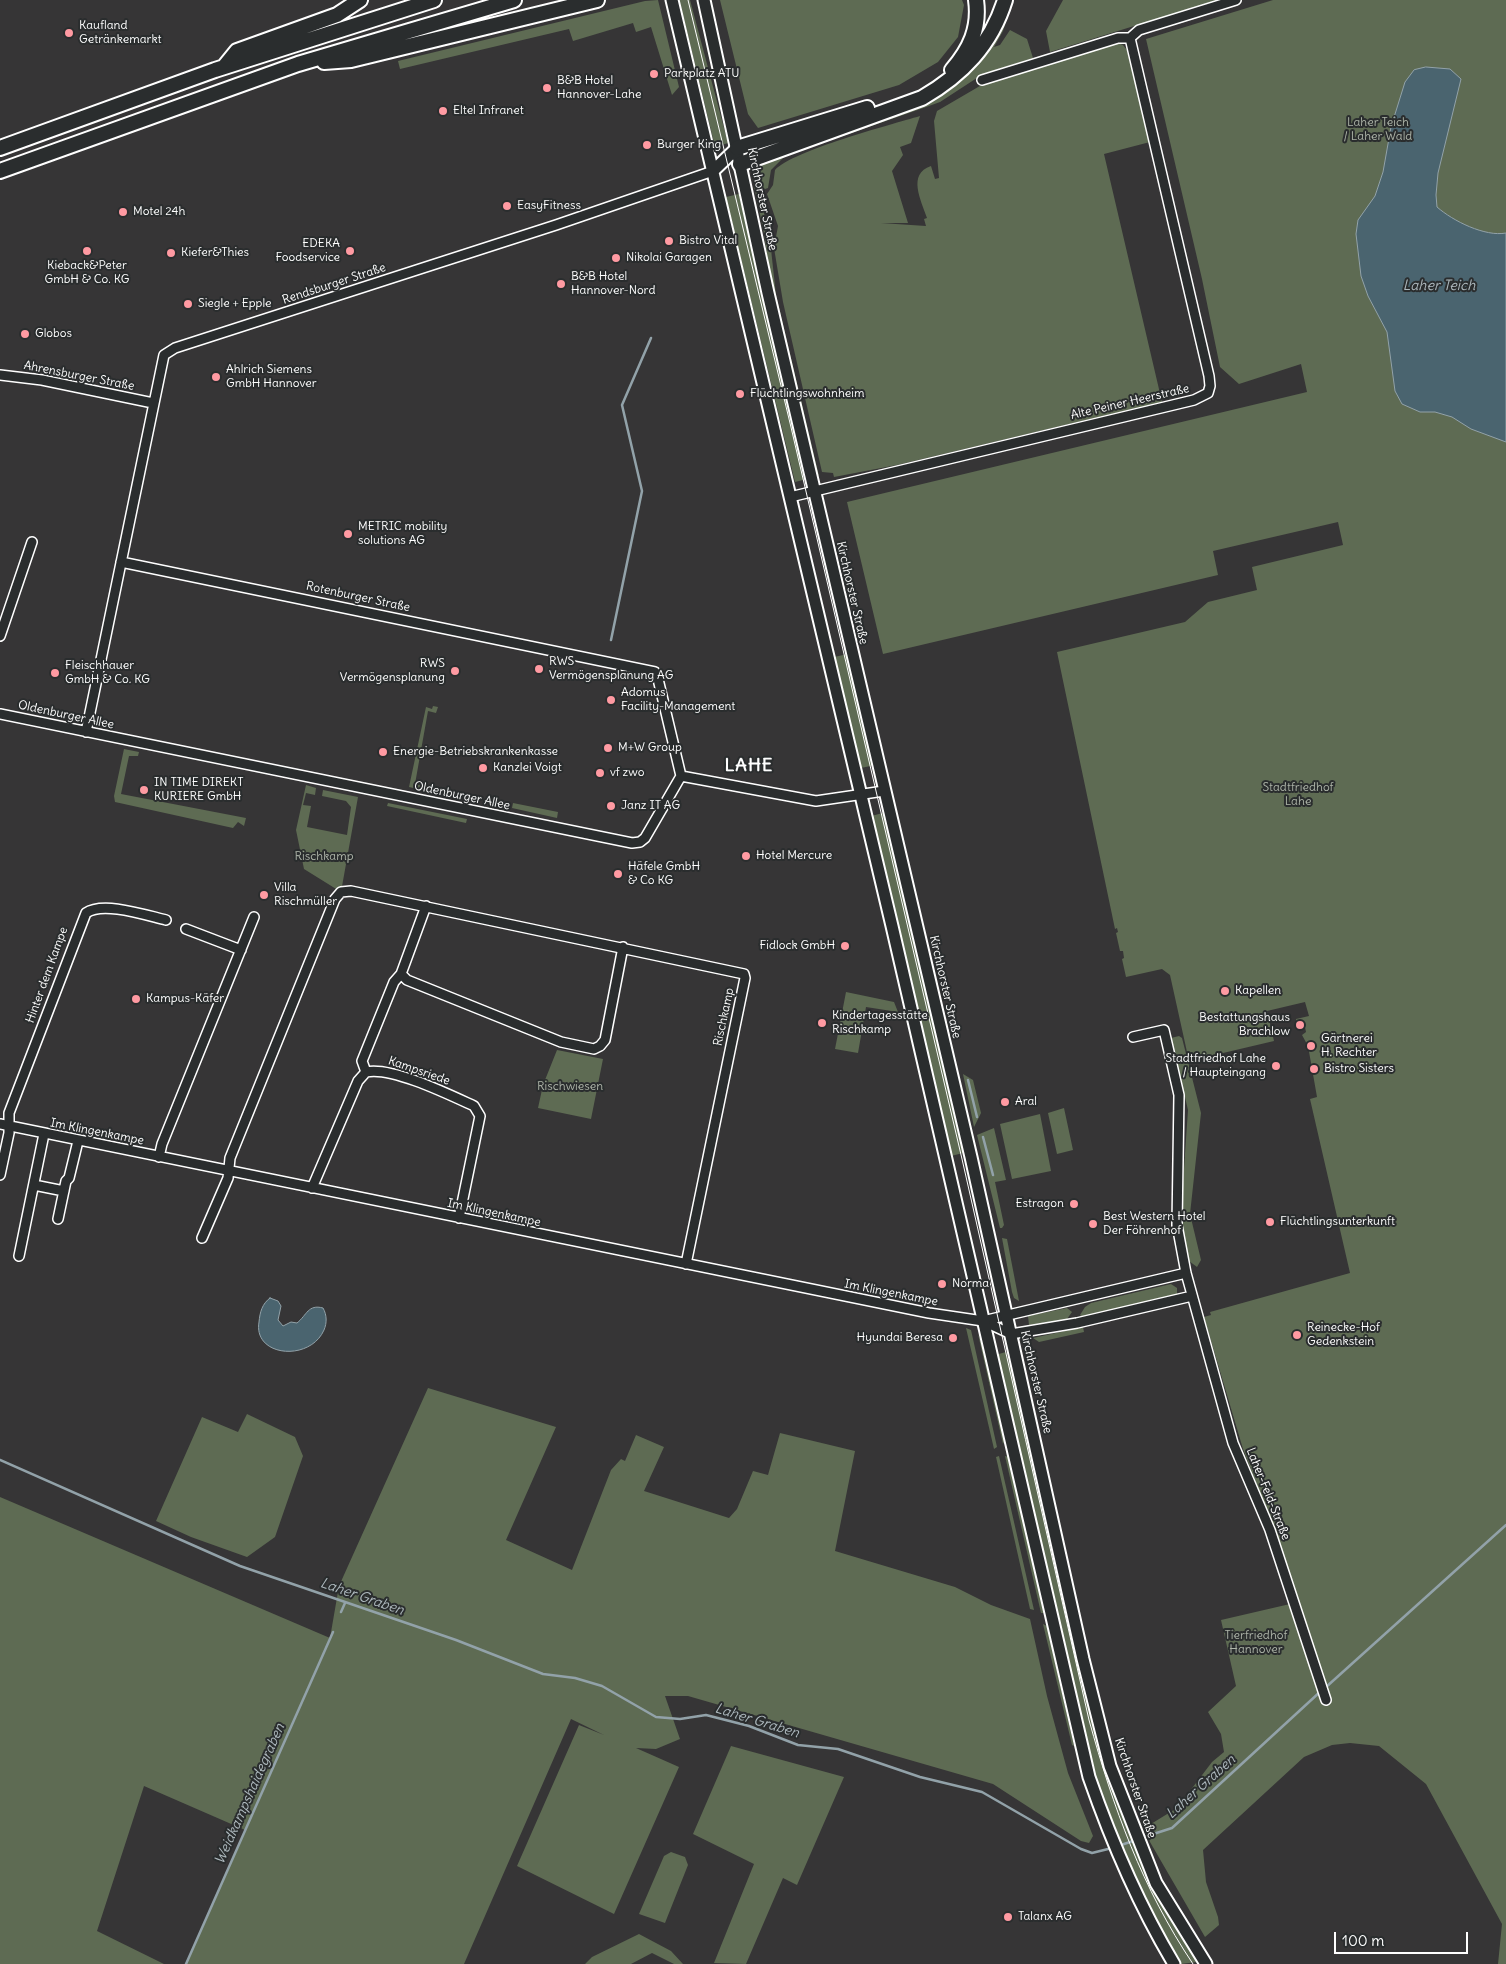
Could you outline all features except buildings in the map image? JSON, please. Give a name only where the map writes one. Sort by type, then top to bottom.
[{"type":"highway","points":[[224,67],[237,52],[337,15],[360,0]]},
{"type":"highway","points":[[0,148],[120,103],[224,67],[434,0]]},
{"type":"highway","points":[[0,171],[298,64],[514,0]]},
{"type":"highway","points":[[298,64],[351,60],[597,0]]},
{"type":"highway","points":[[737,148],[900,98],[939,80],[952,69],[971,42],[977,18],[976,0]]},
{"type":"highway","points":[[740,164],[922,98],[941,87],[976,57],[992,33],[1005,0]]},
{"type":"main road","points":[[672,0],[861,795],[974,1291],[984,1321],[1059,1658],[1089,1777],[1117,1855],[1154,1930],[1174,1964]]},
{"type":"main road","name":"Kirchhorster Straße","points":[[704,0],[814,490],[1007,1315],[1083,1659],[1110,1766],[1156,1882],[1206,1964]]},
{"type":"main road","points":[[713,171],[737,148]]},
{"type":"main road","points":[[713,171],[740,164]]},
{"type":"street","points":[[982,80],[1118,38],[1130,38],[1139,30],[1236,0]]},
{"type":"street","name":"Alte Peiner Heerstraße","points":[[790,496],[1194,400],[1208,393],[1210,386],[1209,376],[1130,38]]},
{"type":"street","name":"Rendsburger Straße","points":[[121,562],[161,362],[164,355],[175,348],[545,229],[713,171]]},
{"type":"street","name":"Ahrensburger Straße","points":[[0,376],[42,380],[153,403]]},
{"type":"street","points":[[0,636],[32,542]]},
{"type":"street","points":[[86,732],[121,562]]},
{"type":"street","name":"Rotenburger Straße","points":[[121,562],[655,672],[680,776]]},
{"type":"street","name":"Oldenburger Allee","points":[[0,714],[632,843],[640,842],[646,838],[680,776]]},
{"type":"street","points":[[680,776],[810,801],[861,795],[884,790]]},
{"type":"street","name":"Rischkamp","points":[[202,1238],[228,1178],[234,1149],[335,899],[341,892],[350,891],[738,971],[744,974],[745,978],[686,1264]]},
{"type":"street","points":[[312,1188],[358,1081],[366,1072],[362,1060],[394,982],[401,974],[426,906]]},
{"type":"street","name":"Hinter dem Kampe","points":[[5,1125],[86,912],[92,908],[105,907],[166,920]]},
{"type":"street","points":[[159,1157],[162,1144],[254,917]]},
{"type":"street","points":[[186,929],[240,950]]},
{"type":"street","points":[[401,974],[407,980],[561,1042],[594,1049],[606,1040],[623,947]]},
{"type":"street","name":"Laher-Feld-Straße","points":[[1132,1038],[1164,1030],[1179,1094],[1177,1225],[1186,1273],[1233,1443],[1270,1530],[1326,1700]]},
{"type":"street","name":"Kampsriede","points":[[366,1072],[379,1071],[405,1078],[451,1096],[478,1110],[480,1116],[459,1218]]},
{"type":"street","points":[[0,1175],[5,1125]]},
{"type":"street","name":"Im Klingenkampe","points":[[5,1125],[929,1314],[984,1321]]},
{"type":"street","points":[[19,1256],[44,1134]]},
{"type":"street","points":[[58,1219],[64,1191],[73,1167],[78,1140]]},
{"type":"street","points":[[34,1185],[64,1191]]},
{"type":"street","points":[[984,1321],[1186,1273]]},
{"type":"street","points":[[984,1321],[1011,1334],[1077,1323],[1192,1296]]},
{"type":"green space","points":[[658,0],[679,87],[672,95],[651,27],[636,32],[633,23],[573,41],[569,29],[400,69],[398,61],[645,1]]},
{"type":"green space","points":[[676,0],[690,0],[728,143],[715,147],[684,19]]},
{"type":"green space","points":[[720,0],[962,0],[964,5],[958,37],[938,62],[899,85],[758,128],[748,114]]},
{"type":"green space","points":[[1008,0],[1013,0],[1003,31],[994,47],[1000,45],[1010,30],[1027,39],[1033,58],[983,74],[940,102],[785,156],[771,170],[768,188],[762,190],[758,172],[760,162],[942,91]]},
{"type":"green space","points":[[1063,0],[1218,0],[1050,52],[1046,31]]},
{"type":"green space","points":[[1273,0],[1506,0],[1506,1964],[1498,1964],[1502,1924],[1426,1784],[1379,1746],[1350,1743],[1332,1745],[1304,1757],[1203,1850],[1206,1882],[1219,1925],[1205,1937],[1150,1842],[1146,1827],[1177,1808],[1212,1762],[1224,1752],[1221,1734],[1208,1712],[1236,1686],[1221,1620],[1290,1604],[1306,1655],[1316,1653],[1280,1544],[1243,1449],[1204,1317],[1211,1315],[1210,1312],[1350,1273],[1310,1099],[1317,1097],[1308,1046],[1302,1035],[1306,1032],[1305,1027],[1298,1029],[1296,1019],[1309,1016],[1305,1002],[1267,1011],[1274,1041],[1189,1061],[1170,975],[1162,969],[1126,977],[1122,959],[1124,958],[1123,951],[1120,951],[1116,933],[1118,932],[1117,928],[1115,929],[1057,652],[1185,622],[1208,602],[1257,590],[1252,567],[1343,545],[1338,522],[1213,551],[1218,575],[883,654],[847,502],[1307,392],[1301,364],[1239,384],[1220,367],[1202,279],[1146,39]]},
{"type":"green space","points":[[1115,42],[1123,45],[1127,50],[1150,142],[1104,154],[1162,402],[897,465],[834,477],[833,473],[822,472],[783,302],[774,248],[778,226],[767,194],[773,185],[775,170],[785,162],[821,146],[920,116],[911,143],[900,147],[903,155],[892,171],[908,223],[881,223],[926,226],[924,219],[927,218],[919,196],[918,181],[919,175],[931,166],[935,179],[939,178],[934,121],[937,111],[985,83]]},
{"type":"green space","points":[[754,186],[758,186],[770,240],[776,295],[819,476],[815,472],[773,298],[764,233]]},
{"type":"green space","points":[[739,194],[807,479],[795,482],[726,197]]},
{"type":"green space","points":[[848,654],[875,765],[861,768],[834,657]]},
{"type":"green space","points":[[433,706],[438,707],[436,713],[428,711],[415,784],[451,792],[454,797],[409,787],[426,707],[432,709]]},
{"type":"green space","points":[[124,749],[139,752],[138,756],[129,756],[121,794],[246,818],[244,826],[238,822],[233,828],[115,802],[114,796]]},
{"type":"green space","name":"Rischkamp","points":[[306,785],[316,788],[315,795],[306,793],[303,805],[311,806],[307,827],[347,835],[351,807],[346,801],[322,796],[323,790],[358,797],[341,892],[304,869],[296,830]]},
{"type":"green space","points":[[388,803],[467,819],[466,823],[387,806]]},
{"type":"green space","points":[[513,803],[558,812],[557,818],[512,808]]},
{"type":"green space","points":[[883,813],[963,1153],[951,1156],[871,816]]},
{"type":"green space","points":[[846,992],[894,1002],[898,1012],[866,1007],[858,1053],[835,1049]]},
{"type":"green space","points":[[1179,1036],[1182,1038],[1201,1113],[1190,1214],[1201,1260],[1197,1267],[1189,1261],[1180,1227],[1188,1110],[1171,1038]]},
{"type":"green space","name":"Rischwiesen","points":[[557,1050],[603,1059],[591,1119],[538,1108],[543,1085]]},
{"type":"green space","points":[[963,1074],[973,1080],[981,1113],[974,1127]]},
{"type":"green space","points":[[1064,1108],[1073,1150],[1057,1154],[1048,1113]]},
{"type":"green space","points":[[1040,1114],[1051,1171],[1012,1179],[1000,1124]]},
{"type":"green space","points":[[994,1128],[1006,1180],[995,1182],[1004,1225],[1002,1228],[1000,1228],[977,1135]]},
{"type":"green space","points":[[1002,1238],[1007,1239],[1019,1301],[1014,1298],[1012,1292]]},
{"type":"green space","points":[[1171,1284],[1177,1288],[1177,1294],[1083,1318],[1080,1315],[1085,1307],[1091,1303]]},
{"type":"green space","points":[[1067,1308],[1072,1312],[1067,1319],[1029,1325],[1028,1316]]},
{"type":"green space","points":[[1083,1327],[1084,1332],[1039,1342],[1033,1338]]},
{"type":"green space","points":[[966,1328],[971,1330],[997,1447],[994,1449]]},
{"type":"green space","points":[[978,1334],[986,1355],[1005,1440],[1003,1444]]},
{"type":"green space","points":[[1006,1352],[1020,1396],[1102,1752],[1121,1807],[1143,1860],[1168,1911],[1197,1962],[1181,1964],[1141,1895],[1096,1785],[995,1355]]},
{"type":"green space","points":[[428,1388],[556,1427],[506,1540],[572,1570],[611,1470],[621,1459],[625,1461],[636,1435],[664,1447],[644,1491],[729,1518],[737,1509],[753,1471],[768,1475],[780,1433],[855,1451],[835,1551],[955,1587],[991,1605],[1030,1619],[1047,1696],[1068,1773],[1093,1836],[1089,1843],[1081,1841],[993,1784],[688,1696],[665,1696],[680,1739],[656,1749],[636,1748],[679,1767],[614,1914],[517,1866],[579,1725],[604,1735],[571,1719],[464,1964],[186,1964],[245,1830],[144,1786],[97,1931],[164,1964],[0,1964],[0,1497],[330,1638],[339,1586]]},
{"type":"green space","points":[[247,1414],[295,1437],[303,1456],[275,1537],[247,1557],[191,1537],[156,1521],[202,1417],[238,1432]]},
{"type":"green space","points":[[999,1456],[1034,1610],[1030,1609],[996,1457]]},
{"type":"green space","points":[[1005,1456],[1009,1457],[1044,1613],[1041,1613]]},
{"type":"green space","points":[[1043,1624],[1047,1626],[1074,1746],[1072,1745]]},
{"type":"green space","points":[[731,1746],[844,1777],[797,1885],[783,1878],[746,1964],[714,1963],[754,1864],[693,1834]]},
{"type":"green space","points":[[671,1852],[685,1857],[688,1865],[665,1923],[639,1914],[664,1856]]},
{"type":"green space","points":[[639,1934],[671,1951],[683,1964],[674,1964],[652,1953],[631,1964],[585,1964],[592,1957]]},
{"type":"water","name":"Laher Teich","points":[[1426,67],[1450,69],[1461,79],[1438,173],[1437,207],[1452,218],[1470,227],[1489,233],[1506,233],[1506,442],[1471,429],[1452,417],[1435,412],[1420,412],[1402,404],[1395,391],[1387,332],[1368,296],[1361,276],[1356,234],[1358,220],[1375,196],[1383,172],[1391,127],[1405,82],[1414,70]]},
{"type":"water","points":[[270,1298],[278,1301],[281,1306],[278,1320],[283,1326],[291,1322],[297,1323],[311,1309],[323,1308],[326,1316],[326,1325],[317,1340],[307,1347],[296,1351],[284,1351],[273,1348],[265,1343],[259,1334],[259,1318],[263,1306]]},
{"type":"waterway","points":[[611,640],[642,491],[622,405],[651,338]]},
{"type":"waterway","points":[[968,1080],[977,1117]]},
{"type":"waterway","points":[[983,1137],[993,1175]]},
{"type":"waterway","name":"Laher Graben","points":[[0,1460],[240,1566],[456,1640],[543,1674],[575,1678],[602,1686],[656,1717],[680,1719],[706,1715],[749,1726],[798,1745],[838,1749],[920,1777],[982,1792],[1081,1849],[1092,1853],[1112,1848]]},
{"type":"waterway","name":"Laher Graben","points":[[1325,1688],[1506,1525]]},
{"type":"waterway","name":"Weidkampshaidegraben","points":[[341,1612],[345,1603]]},
{"type":"waterway","name":"Weidkampshaidegraben","points":[[186,1964],[333,1632]]},
{"type":"waterway","name":"Laher Graben","points":[[1141,1838],[1172,1828],[1321,1691]]},
{"type":"waterway","name":"Laher Graben","points":[[1118,1846],[1136,1840]]},
{"type":"tram line","points":[[688,0],[790,423],[962,1159],[1089,1720],[1108,1784],[1131,1846],[1159,1906],[1193,1964]]},
{"type":"place","name":"Kaufland Getränkemarkt","points":[[69,33]]},
{"type":"place","name":"Parkplatz ATU","points":[[654,74]]},
{"type":"place","name":"B&B Hotel Hannover-Lahe","points":[[547,88]]},
{"type":"place","name":"Eltel Infranet","points":[[443,111]]},
{"type":"place","name":"Burger King","points":[[647,145]]},
{"type":"place","name":"EasyFitness","points":[[507,206]]},
{"type":"place","name":"Motel 24h","points":[[123,212]]},
{"type":"place","name":"Bistro Vital","points":[[669,241]]},
{"type":"place","name":"Kieback&Peter GmbH & Co. KG","points":[[87,251]]},
{"type":"place","name":"EDEKA Foodservice","points":[[350,251]]},
{"type":"place","name":"Kiefer&Thies","points":[[171,253]]},
{"type":"place","name":"Nikolai Garagen","points":[[616,258]]},
{"type":"place","name":"B&B Hotel Hannover-Nord","points":[[561,284]]},
{"type":"place","name":"Siegle + Epple","points":[[188,304]]},
{"type":"place","name":"Globos","points":[[25,334]]},
{"type":"place","name":"Ahlrich Siemens GmbH Hannover","points":[[216,377]]},
{"type":"place","name":"Flüchtlingswohnheim","points":[[740,394]]},
{"type":"place","name":"METRIC mobility solutions AG","points":[[348,534]]},
{"type":"place","name":"RWS Vermögensplanung AG","points":[[539,669]]},
{"type":"place","name":"RWS Vermögensplanung","points":[[455,671]]},
{"type":"place","name":"Fleischhauer GmbH & Co. KG","points":[[55,673]]},
{"type":"place","name":"Adomus Facility-Management","points":[[611,700]]},
{"type":"place","name":"M+W Group","points":[[608,748]]},
{"type":"place","name":"Energie-Betriebskrankenkasse","points":[[383,752]]},
{"type":"place","name":"Kanzlei Voigt","points":[[483,768]]},
{"type":"place","name":"vf zwo","points":[[600,773]]},
{"type":"place","name":"IN TIME DIREKT KURIERE GmbH","points":[[144,790]]},
{"type":"place","name":"Janz IT AG","points":[[611,806]]},
{"type":"place","name":"Hotel Mercure","points":[[746,856]]},
{"type":"place","name":"Häfele GmbH & Co KG","points":[[618,874]]},
{"type":"place","name":"Villa Rischmüller","points":[[264,895]]},
{"type":"place","name":"Fidlock GmbH","points":[[845,946]]},
{"type":"place","name":"Kapellen","points":[[1225,991]]},
{"type":"place","name":"Kampus-Käfer","points":[[136,999]]},
{"type":"place","name":"Kindertagesstätte Rischkamp","points":[[822,1023]]},
{"type":"place","name":"Bestattungshaus Brachlow","points":[[1300,1025]]},
{"type":"place","name":"Gärtnerei H. Rechter","points":[[1311,1046]]},
{"type":"place","name":"Stadtfriedhof Lahe / Haupteingang","points":[[1276,1066]]},
{"type":"place","name":"Bistro Sisters","points":[[1314,1069]]},
{"type":"place","name":"Aral","points":[[1005,1102]]},
{"type":"place","name":"Estragon","points":[[1074,1204]]},
{"type":"place","name":"Flüchtlingsunterkunft","points":[[1270,1222]]},
{"type":"place","name":"Best Western Hotel Der Föhrenhof","points":[[1093,1224]]},
{"type":"place","name":"Norma","points":[[942,1284]]},
{"type":"place","name":"Reinecke-Hof Gedenkstein","points":[[1297,1335]]},
{"type":"place","name":"Hyundai Beresa","points":[[953,1338]]},
{"type":"place","name":"Talanx AG","points":[[1008,1917]]},
{"type":"district","name":"LAHE","points":[[749,766]]},
{"type":"park label","name":"Laher Teich / Laher Wald","points":[[1378,130]]},
{"type":"park label","name":"Stadtfriedhof Lahe","points":[[1298,795]]},
{"type":"park label","name":"Tierfriedhof Hannover","points":[[1256,1643]]}]
